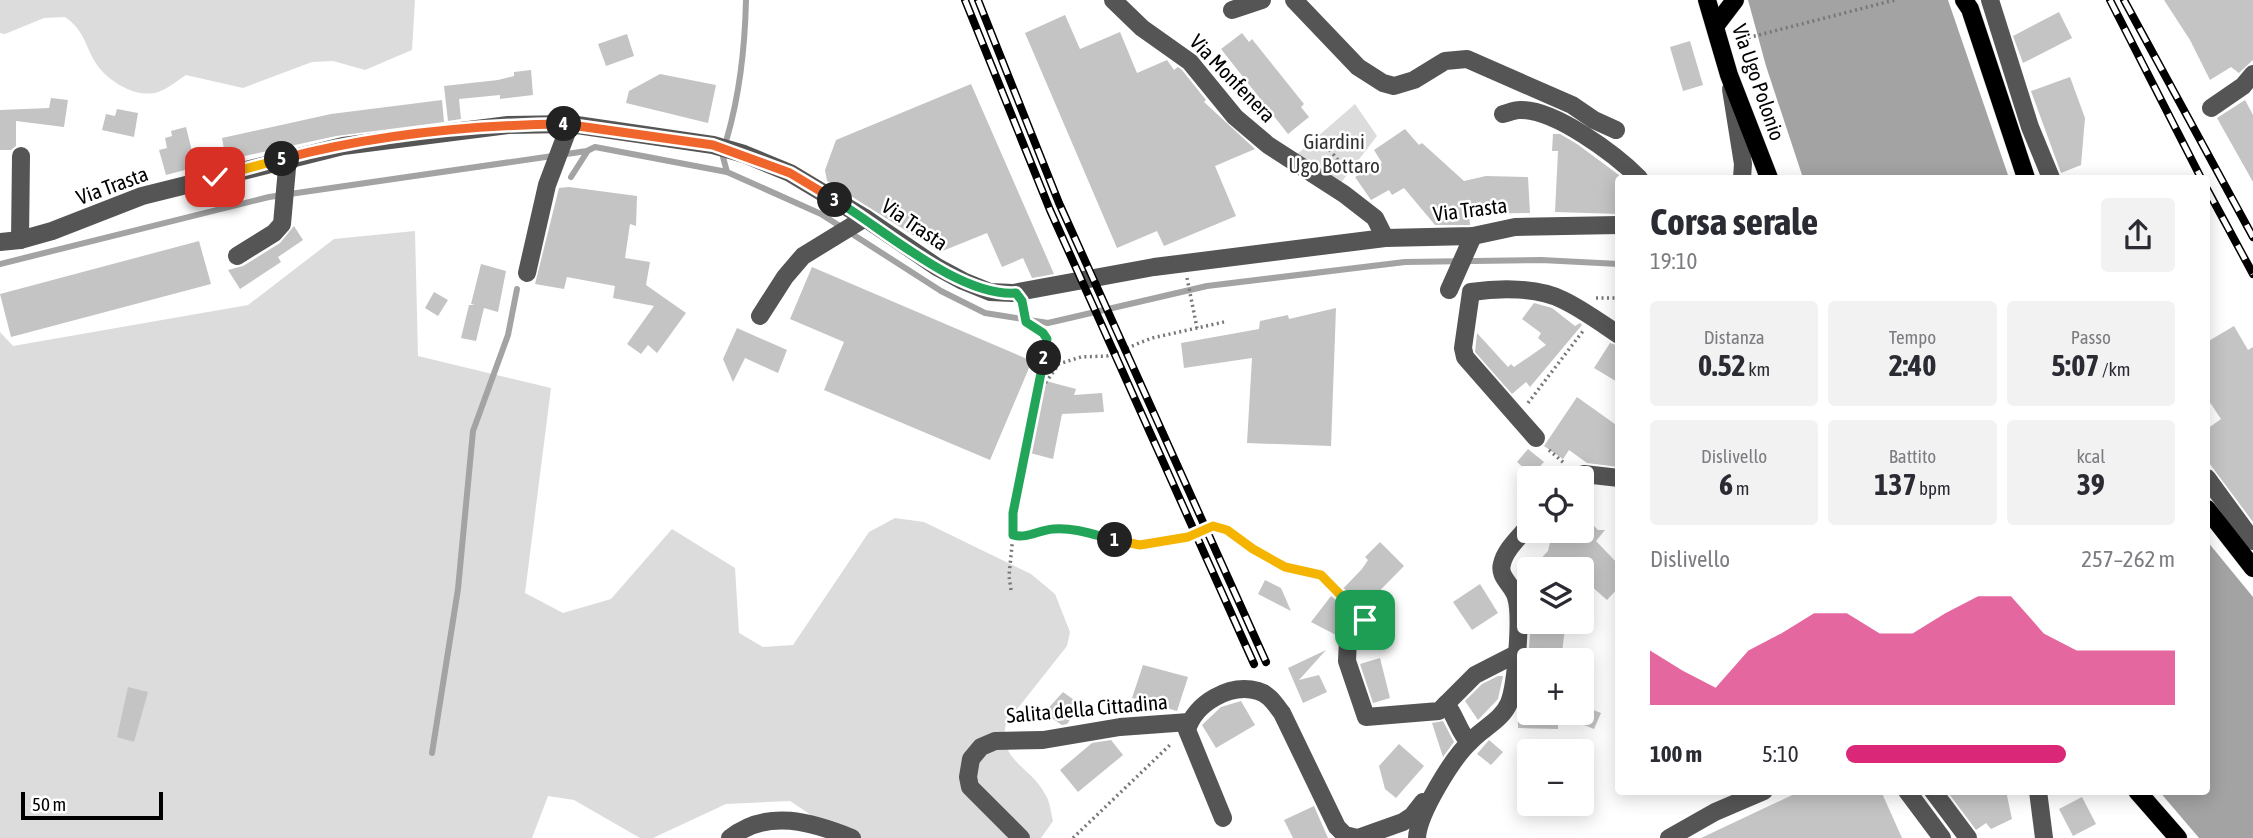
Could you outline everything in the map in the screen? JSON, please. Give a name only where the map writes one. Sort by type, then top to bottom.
[{"type":"main road","name":"Via Ugo Polonio","points":[[1707,0],[1725,13],[1729,75],[1768,175]]},
{"type":"main road","points":[[1964,0],[1970,9],[2025,175]]},
{"type":"main road","points":[[2210,513],[2253,568]]},
{"type":"main road","points":[[2140,795],[2178,838]]},
{"type":"street","name":"Via Monfenera","points":[[1113,0],[1142,28],[1190,62],[1234,117],[1259,138],[1344,194],[1374,218],[1385,238]]},
{"type":"street","points":[[1232,10],[1262,0]]},
{"type":"street","points":[[1293,0],[1358,67],[1383,83],[1394,86],[1414,80],[1445,61],[1467,59],[1572,105],[1594,120],[1616,130]]},
{"type":"street","points":[[1990,0],[2030,127],[2050,175]]},
{"type":"street","points":[[2211,108],[2243,86],[2253,74]]},
{"type":"street","points":[[1729,75],[1744,164],[1742,175]]},
{"type":"street","points":[[1503,114],[1521,110],[1550,118],[1581,132],[1636,175]]},
{"type":"street","name":"Via Trasta","points":[[0,242],[20,240],[52,231],[142,196],[343,146],[452,130],[508,125],[570,124],[713,145],[744,154],[790,173],[859,221],[937,267],[990,292],[1016,293],[1154,267],[1385,238],[1471,241],[1515,226],[1615,225]]},
{"type":"street","points":[[527,273],[547,185],[570,124]]},
{"type":"street","points":[[20,240],[21,156]]},
{"type":"street","points":[[237,256],[274,233],[282,224],[288,161]]},
{"type":"street","points":[[760,316],[790,270],[812,249],[859,221]]},
{"type":"street","points":[[1449,290],[1471,241]]},
{"type":"street","points":[[1536,439],[1465,356],[1463,348],[1471,292],[1506,290],[1548,294],[1564,300],[1615,332]]},
{"type":"street","points":[[1594,475],[1615,478]]},
{"type":"street","points":[[2210,482],[2253,541]]},
{"type":"street","points":[[1517,541],[1501,566],[1503,575],[1516,596],[1518,648]]},
{"type":"street","points":[[1365,620],[1348,639],[1347,661],[1366,717],[1439,711],[1475,675],[1517,654]]},
{"type":"street","points":[[1417,838],[1421,818],[1436,790],[1469,742],[1501,715],[1509,702],[1517,658]]},
{"type":"street","name":"Salita della Cittadina","points":[[1188,726],[1206,702],[1223,694],[1247,690],[1259,691],[1269,697],[1282,713],[1336,827],[1345,835],[1357,838],[1403,822],[1412,817],[1436,790]]},
{"type":"street","points":[[1447,704],[1457,718],[1462,736],[1469,742]]},
{"type":"street","name":"Salita della Cittadina","points":[[1188,726],[1223,818]]},
{"type":"street","name":"Salita della Cittadina","points":[[1021,838],[970,787],[968,777],[971,759],[981,747],[1002,739],[1043,740],[1120,727],[1188,726]]},
{"type":"street","points":[[1669,838],[1755,795]]},
{"type":"street","points":[[1910,795],[1942,838]]},
{"type":"street","points":[[1936,795],[1968,838]]},
{"type":"street","points":[[2039,795],[2044,838]]},
{"type":"street","points":[[730,838],[758,823],[781,819],[818,824],[852,838]]},
{"type":"path","points":[[1747,54],[1743,39],[1895,0]]},
{"type":"path","points":[[1323,141],[1348,173]]},
{"type":"path","points":[[1187,275],[1196,328]]},
{"type":"path","points":[[1011,590],[1009,576],[1013,513],[1047,339],[1043,333],[1026,322],[1022,301],[1016,293]]},
{"type":"path","points":[[1517,417],[1593,318]]},
{"type":"path","points":[[1040,384],[1046,382],[1059,364],[1081,357],[1107,356],[1152,338],[1224,322]]},
{"type":"path","points":[[1536,439],[1565,466]]},
{"type":"path","points":[[1013,535],[1021,537],[1052,529],[1080,531],[1140,545],[1188,537],[1213,526],[1227,530],[1285,567],[1321,575],[1365,620]]},
{"type":"path","points":[[1073,838],[1188,726]]},
{"type":"green space","points":[[0,0],[415,0],[412,50],[365,70],[333,61],[312,62],[243,88],[186,75],[162,91],[141,93],[124,88],[102,71],[81,34],[65,17],[44,18],[5,34],[0,33]]},
{"type":"green space","name":"Giardini Ugo Bottaro","points":[[1355,104],[1377,136],[1340,184],[1294,157]]},
{"type":"green space","points":[[415,231],[418,356],[551,388],[525,593],[563,613],[611,599],[672,529],[735,568],[739,633],[763,647],[793,645],[869,532],[895,518],[924,522],[1031,574],[1055,594],[1070,632],[1067,646],[1006,723],[1005,736],[1011,755],[1039,784],[1048,800],[1053,821],[1041,838],[841,838],[838,833],[790,801],[726,804],[653,838],[640,838],[574,800],[548,796],[532,838],[0,838],[0,332],[13,346],[248,305],[334,239]]},
{"type":"shaded area","points":[[1748,0],[1948,0],[2008,175],[1802,175],[1766,66]]},
{"type":"shaded area","points":[[2210,545],[2253,597],[2253,838],[2199,838],[2162,795],[2210,795]]},
{"type":"building","points":[[2164,0],[2253,0],[2253,60],[2239,73],[2231,67],[2210,80],[2190,40]]},
{"type":"building","points":[[2059,12],[2072,38],[2023,63],[2013,36]]},
{"type":"building","points":[[1065,15],[1080,49],[1120,32],[1137,73],[1167,60],[1174,70],[1178,67],[1206,100],[1204,102],[1255,149],[1215,166],[1236,216],[1164,246],[1157,231],[1117,248],[1025,33]]},
{"type":"building","points":[[1242,33],[1249,42],[1252,39],[1304,104],[1301,107],[1309,117],[1288,134],[1221,49]]},
{"type":"building","points":[[627,34],[634,56],[606,66],[598,44]]},
{"type":"building","points":[[1690,41],[1703,85],[1683,91],[1670,47]]},
{"type":"building","points":[[531,70],[533,95],[500,99],[500,95],[459,99],[461,119],[448,121],[444,86],[498,80],[514,76],[514,72]]},
{"type":"building","points":[[660,74],[716,85],[708,123],[626,103],[629,91]]},
{"type":"building","points":[[2070,77],[2085,118],[2081,165],[2061,173],[2031,91]]},
{"type":"building","points":[[971,84],[1054,274],[1032,278],[1023,258],[1002,267],[987,233],[940,252],[827,181],[825,170],[836,140]]},
{"type":"building","points":[[51,98],[68,100],[64,127],[16,121],[16,146],[11,150],[0,150],[0,110],[49,108]]},
{"type":"building","points":[[442,100],[444,122],[336,136],[226,160],[222,138],[331,114]]},
{"type":"building","points":[[2245,100],[2253,115],[2253,182],[2217,118]]},
{"type":"building","points":[[117,109],[138,113],[134,137],[102,130],[106,114],[115,116]]},
{"type":"building","points":[[186,127],[196,167],[166,175],[159,150],[167,148],[165,138],[172,136],[171,131]]},
{"type":"building","points":[[1405,129],[1419,145],[1422,143],[1464,181],[1486,176],[1528,177],[1530,213],[1469,214],[1470,225],[1435,225],[1404,188],[1392,195],[1389,190],[1371,200],[1355,177],[1382,163],[1374,150]]},
{"type":"building","points":[[1553,134],[1560,134],[1619,175],[1615,175],[1615,214],[1555,212],[1558,151],[1552,151]]},
{"type":"building","points":[[559,188],[637,196],[636,226],[630,224],[625,258],[650,262],[646,285],[686,313],[657,353],[648,345],[641,354],[627,344],[654,306],[613,298],[615,286],[567,277],[564,289],[535,284]]},
{"type":"building","points":[[294,226],[303,240],[278,257],[281,262],[240,289],[228,270],[243,266],[280,243]]},
{"type":"building","points":[[199,241],[211,284],[11,337],[0,294]]},
{"type":"building","points":[[481,264],[506,271],[498,312],[484,308],[476,341],[461,338],[469,305],[475,305],[471,304]]},
{"type":"building","points":[[812,267],[1032,361],[990,460],[824,390],[844,342],[790,319]]},
{"type":"building","points":[[434,292],[448,300],[438,316],[425,308]]},
{"type":"building","points":[[1534,303],[1552,308],[1575,326],[1580,323],[1582,325],[1530,387],[1526,382],[1512,394],[1475,352],[1477,333],[1508,367],[1511,364],[1514,367],[1546,345],[1538,338],[1541,333],[1522,319]]},
{"type":"building","points":[[1336,308],[1331,446],[1247,443],[1252,358],[1184,368],[1181,343],[1259,329],[1260,321],[1288,315],[1289,319]]},
{"type":"building","points":[[2234,326],[2248,350],[2253,347],[2253,522],[2210,464],[2210,427],[2221,419],[2210,402],[2210,340]]},
{"type":"building","points":[[737,328],[787,350],[778,373],[745,358],[733,382],[723,359]]},
{"type":"building","points":[[1610,343],[1615,345],[1615,381],[1594,368]]},
{"type":"building","points":[[1046,381],[1076,389],[1074,395],[1102,393],[1104,412],[1062,414],[1053,459],[1030,453]]},
{"type":"building","points":[[1577,397],[1615,424],[1615,466],[1587,463],[1569,450],[1563,459],[1544,446]]},
{"type":"building","points":[[1528,449],[1544,462],[1540,466],[1522,466],[1517,462]]},
{"type":"building","points":[[1594,526],[1598,530],[1605,530],[1596,541],[1615,561],[1615,591],[1607,600],[1594,589],[1594,557],[1542,557],[1548,551],[1550,543],[1594,543]]},
{"type":"building","points":[[1380,542],[1404,566],[1336,635],[1311,622],[1331,596],[1334,598],[1362,569],[1368,560],[1365,557]]},
{"type":"building","points":[[1265,580],[1281,588],[1291,611],[1258,594]]},
{"type":"building","points":[[1480,584],[1498,613],[1472,630],[1453,602]]},
{"type":"building","points":[[1530,634],[1564,634],[1563,648],[1529,648]]},
{"type":"building","points":[[1326,650],[1299,680],[1319,675],[1327,692],[1303,703],[1288,668]]},
{"type":"building","points":[[1380,658],[1390,698],[1373,703],[1360,664]]},
{"type":"building","points":[[1143,665],[1188,677],[1177,711],[1132,698]]},
{"type":"building","points":[[1503,676],[1498,699],[1478,720],[1465,701],[1482,684]]},
{"type":"building","points":[[128,687],[148,692],[134,742],[117,737]]},
{"type":"building","points":[[1063,692],[1081,705],[1067,724],[1062,725],[1044,713]]},
{"type":"building","points":[[1241,701],[1255,725],[1216,748],[1202,725],[1221,707]]},
{"type":"building","points":[[1594,710],[1601,713],[1594,729],[1584,725],[1594,725]]},
{"type":"building","points":[[1443,721],[1454,742],[1443,757],[1432,723]]},
{"type":"building","points":[[1518,725],[1558,725],[1558,729],[1518,728]]},
{"type":"building","points":[[1111,740],[1123,755],[1078,792],[1060,770],[1092,743]]},
{"type":"building","points":[[1489,740],[1503,752],[1491,765],[1477,754]]},
{"type":"building","points":[[1399,744],[1424,766],[1396,798],[1385,789],[1379,766]]},
{"type":"building","points":[[1792,795],[1883,795],[1902,838],[1701,838]]},
{"type":"building","points":[[1950,795],[2007,795],[2012,819],[1991,829],[1986,823],[1976,830]]},
{"type":"building","points":[[2082,797],[2096,824],[2073,836],[2059,809]]},
{"type":"building","points":[[1314,806],[1328,838],[1293,838],[1284,820]]},
{"type":"waterway","points":[[727,138],[741,69],[746,0]]},
{"type":"waterway","points":[[0,264],[269,197],[587,151],[595,147],[727,172],[821,214],[941,291],[985,313],[1048,323],[1207,286],[1405,262],[1541,260],[1615,264]]},
{"type":"waterway","points":[[571,177],[587,152]]},
{"type":"waterway","points":[[723,157],[727,172]]},
{"type":"waterway","points":[[432,753],[458,589],[473,431],[508,335],[517,289]]},
{"type":"railway","points":[[965,0],[1050,210],[1254,664]]},
{"type":"railway","points":[[978,0],[1059,203],[1266,662]]},
{"type":"railway","points":[[2110,0],[2199,175]]},
{"type":"railway","points":[[2124,0],[2253,237]]},
{"type":"railway","points":[[2210,195],[2253,274]]},
{"type":"route","points":[[215,177],[288,157],[343,146],[452,130],[508,125],[570,124],[713,145],[744,154],[790,173],[963,281],[990,292],[1016,293],[1022,301],[1026,322],[1037,328],[1047,339],[1043,371],[1013,513],[1013,535],[1021,537],[1052,529],[1080,531],[1140,545],[1188,537],[1213,526],[1227,530],[1285,567],[1321,575],[1365,620]]}]
